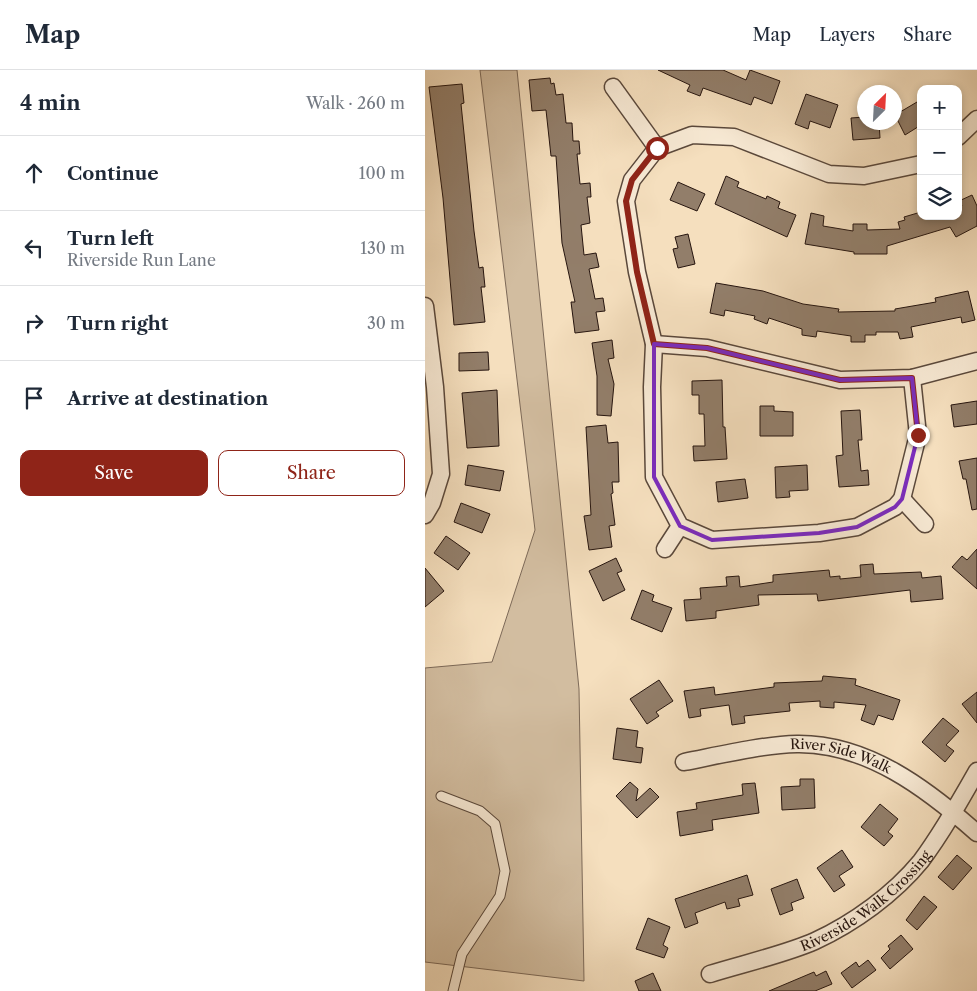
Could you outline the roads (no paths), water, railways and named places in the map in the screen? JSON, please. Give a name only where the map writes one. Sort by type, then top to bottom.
[{"type":"street","points":[[613,87],[657,148]]},
{"type":"street","points":[[962,133],[977,119]]},
{"type":"street","points":[[912,378],[918,435],[902,499],[895,507],[857,527],[819,533],[712,540],[680,526],[654,477],[652,387],[654,344],[637,272],[626,201],[632,180],[657,148],[692,135],[735,137],[829,174],[864,176],[917,165]]},
{"type":"street","points":[[425,306],[430,393],[441,474],[432,503],[425,515]]},
{"type":"street","points":[[654,344],[707,348],[840,380],[912,378],[977,361]]},
{"type":"street","points":[[902,499],[925,524]]},
{"type":"street","points":[[665,549],[680,526]]},
{"type":"street","name":"River Side Walk","points":[[684,762],[797,744],[835,748],[868,758],[899,774],[953,812],[977,833]]},
{"type":"street","name":"Riverside Walk Crossing","points":[[710,974],[815,941],[858,916],[893,889],[920,861],[953,812],[977,771]]},
{"type":"lane","points":[[441,796],[480,811],[495,824],[505,871],[500,896],[462,954],[453,991]]}]
